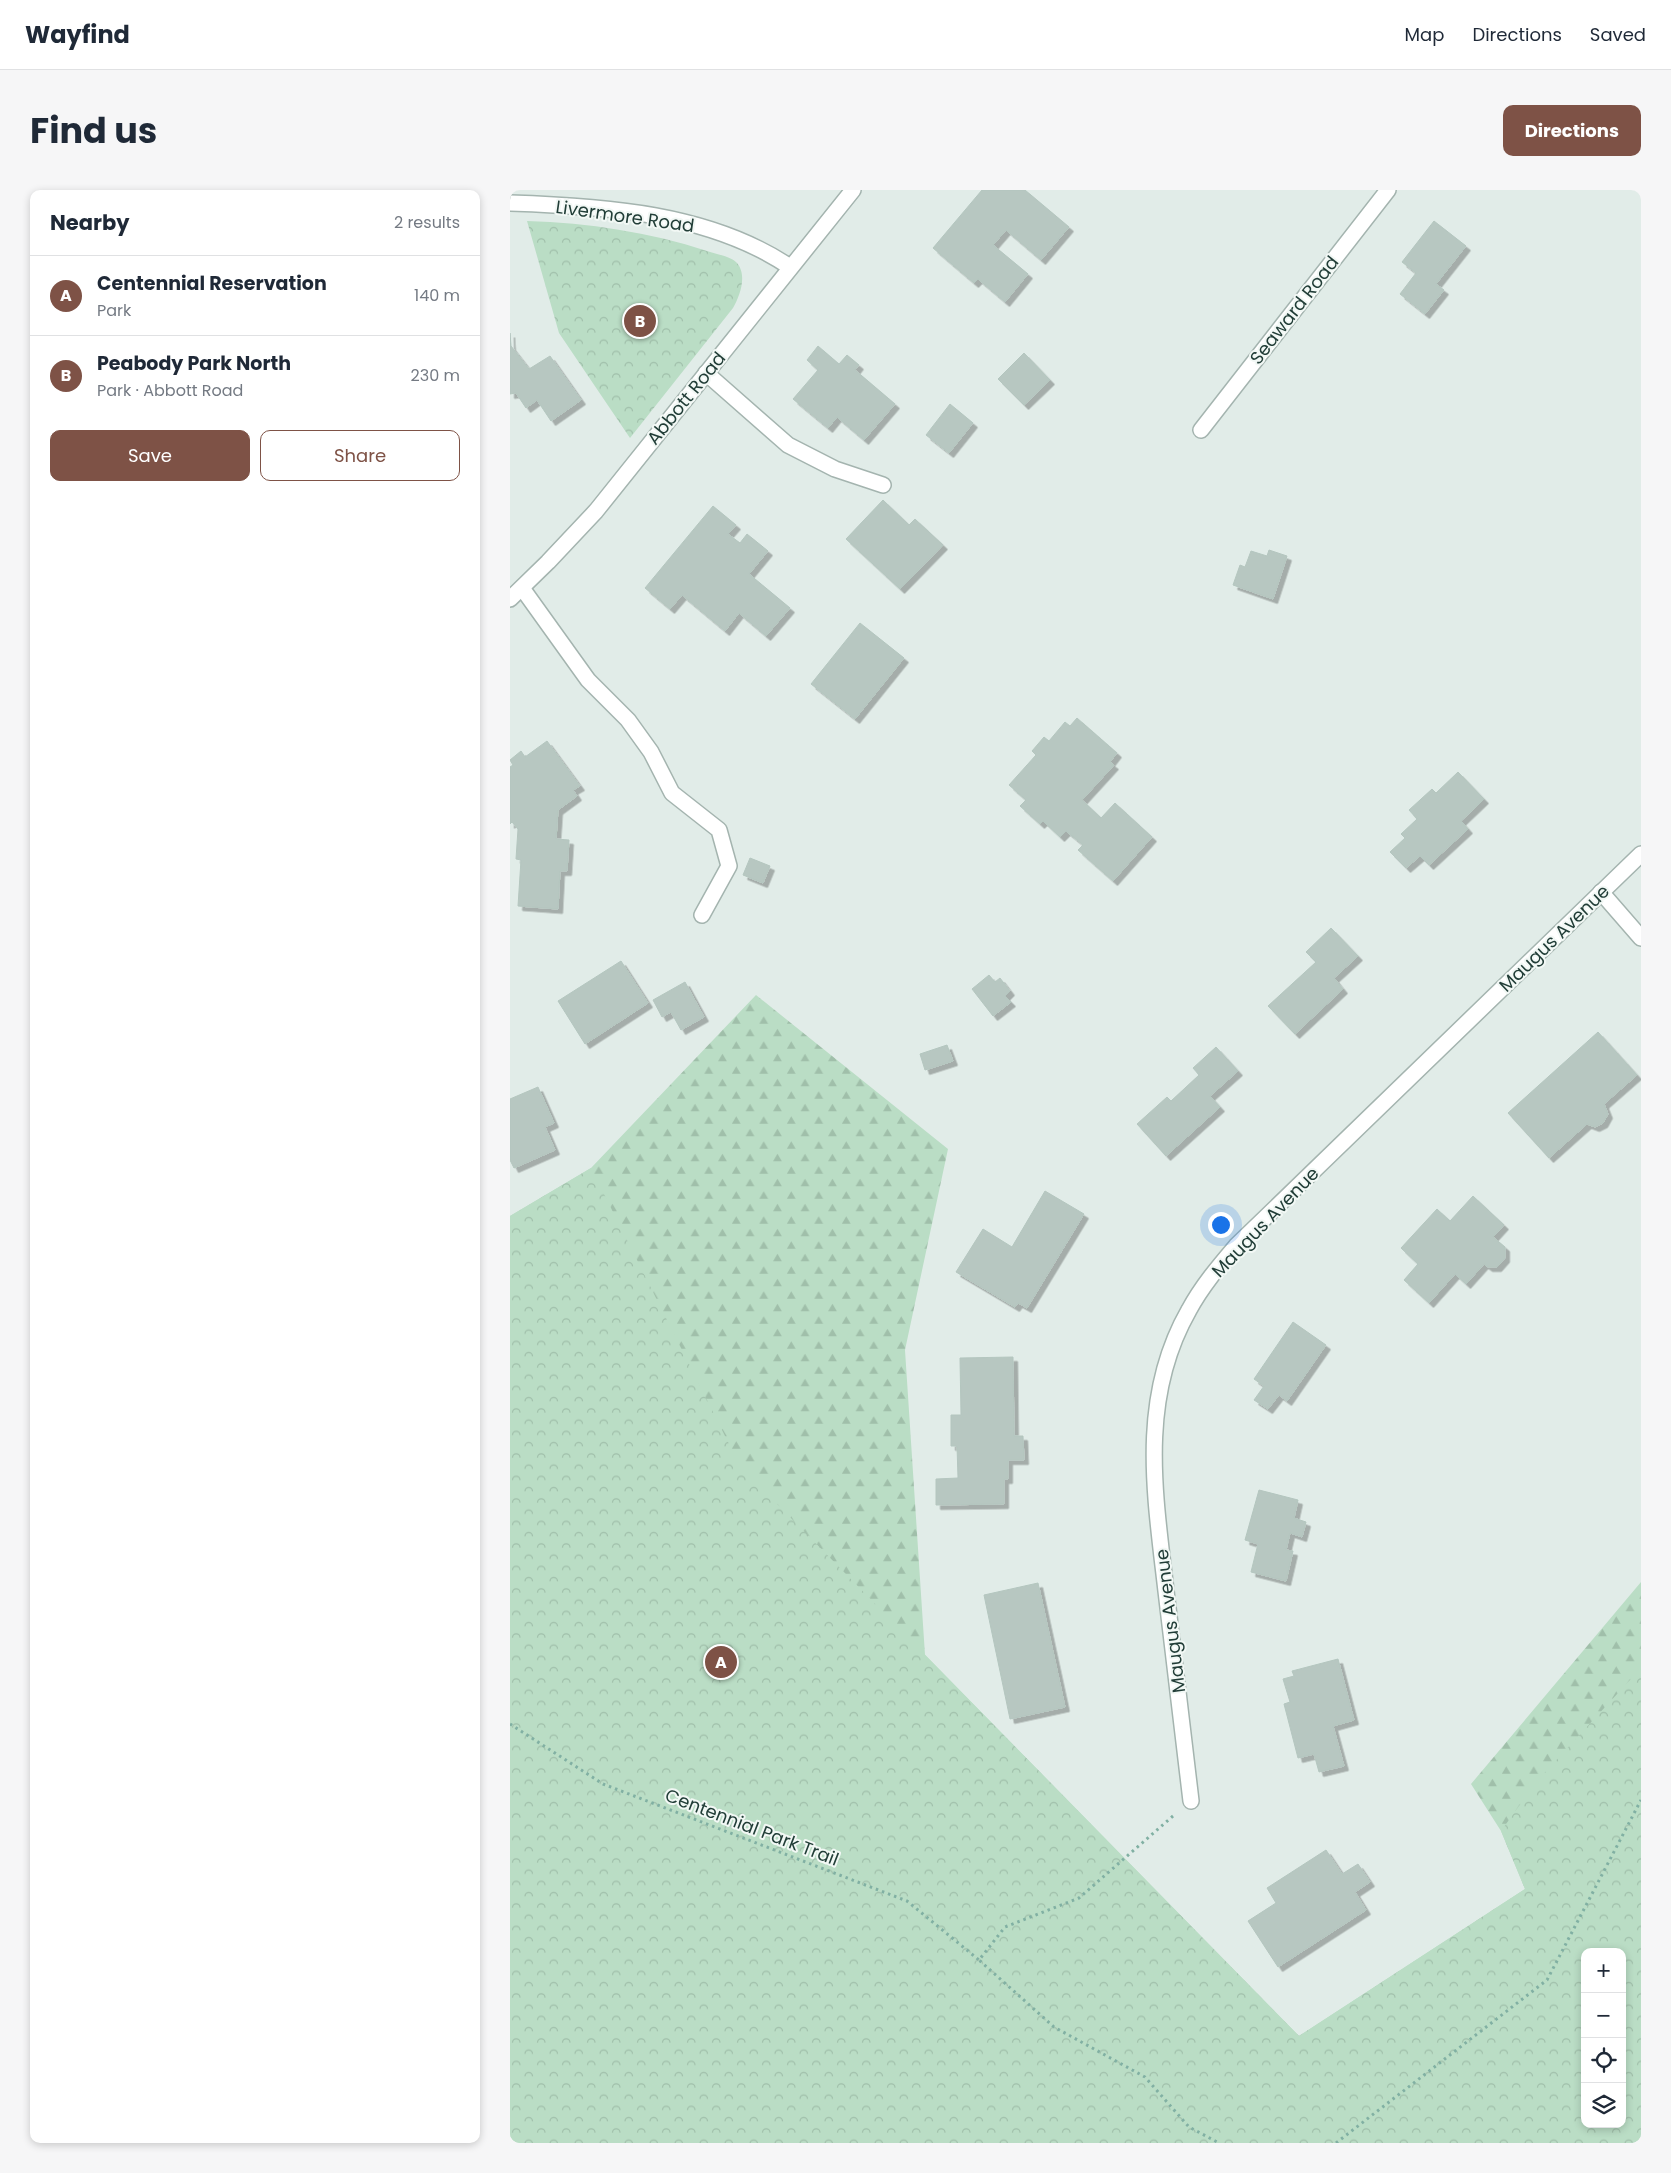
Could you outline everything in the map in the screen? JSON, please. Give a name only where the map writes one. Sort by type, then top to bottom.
[{"type":"street","name":"Abbott Road","points":[[510,599],[596,511],[853,190]]},
{"type":"street","name":"Seaward Road","points":[[1200,430],[1388,190]]},
{"type":"street","name":"Livermore Road","points":[[510,203],[615,211],[688,224],[756,246],[790,267]]},
{"type":"street","points":[[706,373],[788,445],[835,469],[883,485]]},
{"type":"street","points":[[522,588],[588,680],[628,720],[651,752],[672,793],[719,830],[729,866],[702,915]]},
{"type":"street","name":"Maugus Avenue","points":[[1191,1801],[1153,1468],[1156,1409],[1177,1333],[1201,1289],[1236,1246],[1641,854]]},
{"type":"street","points":[[1601,892],[1641,938]]},
{"type":"path","name":"Centennial Park Trail","points":[[510,1724],[603,1784],[907,1901],[980,1960],[1054,2027],[1145,2077],[1189,2127],[1219,2143]]},
{"type":"path","points":[[1336,2143],[1548,1980],[1641,1800]]},
{"type":"path","points":[[980,1960],[1005,1927],[1079,1898],[1191,1801]]},
{"type":"green space","points":[[527,221],[596,226],[641,234],[685,244],[726,257],[736,262],[740,267],[742,285],[733,308],[630,438],[559,333]]},
{"type":"green space","points":[[756,995],[948,1149],[905,1350],[925,1655],[1299,2036],[1525,1889],[1501,1831],[1471,1784],[1641,1582],[1641,2143],[510,2143],[510,1216],[591,1168]]},
{"type":"green space","points":[[591,1168],[740,1466],[1299,2036],[1525,1889],[1501,1831],[1537,1781],[1641,1668],[1641,2143],[510,2143],[510,1216]]},
{"type":"building","points":[[982,190],[1025,190],[1069,227],[1041,260],[1006,230],[993,245],[1028,274],[1005,302],[978,279],[974,283],[933,248]]},
{"type":"building","points":[[1434,221],[1466,246],[1436,284],[1444,290],[1425,314],[1400,294],[1416,273],[1402,262]]},
{"type":"building","points":[[510,333],[511,346],[529,369],[550,356],[581,400],[551,421],[537,400],[526,408],[516,393],[510,394]]},
{"type":"building","points":[[818,346],[839,364],[847,355],[859,365],[855,370],[895,404],[864,440],[837,417],[828,428],[793,399],[818,370],[807,360]]},
{"type":"building","points":[[1024,353],[1050,380],[1024,405],[998,379]]},
{"type":"building","points":[[950,404],[973,423],[949,453],[926,435]]},
{"type":"building","points":[[883,500],[909,525],[915,519],[943,545],[900,589],[846,539]]},
{"type":"building","points":[[713,506],[736,525],[728,534],[740,543],[747,534],[768,551],[749,574],[790,608],[766,636],[739,613],[725,631],[682,595],[670,609],[645,588]]},
{"type":"building","points":[[1269,550],[1287,556],[1273,599],[1233,585],[1240,565],[1245,567],[1251,551],[1267,556]]},
{"type":"building","points":[[860,623],[904,658],[855,719],[811,684]]},
{"type":"building","points":[[1077,718],[1117,753],[1110,762],[1114,765],[1082,800],[1101,818],[1115,803],[1152,837],[1113,881],[1078,850],[1083,845],[1066,831],[1060,837],[1043,821],[1040,824],[1020,806],[1026,800],[1009,785],[1036,755],[1032,751],[1044,737],[1049,741],[1065,722],[1070,726]]},
{"type":"building","points":[[547,741],[580,786],[573,790],[577,796],[558,810],[556,839],[569,840],[567,871],[560,871],[558,909],[518,906],[521,860],[516,859],[518,829],[512,822],[510,824],[510,767],[513,765],[510,760],[521,751],[525,757]]},
{"type":"building","points":[[1458,772],[1484,799],[1461,821],[1468,829],[1429,865],[1420,856],[1406,868],[1390,852],[1405,838],[1401,834],[1417,819],[1409,810],[1432,789],[1436,793]]},
{"type":"building","points":[[750,858],[770,866],[763,883],[743,875]]},
{"type":"building","points":[[1331,928],[1358,956],[1334,978],[1343,989],[1295,1034],[1268,1006],[1316,962],[1306,952]]},
{"type":"building","points":[[621,961],[648,1003],[585,1044],[558,1001]]},
{"type":"building","points":[[989,975],[995,982],[1000,978],[1010,991],[1005,996],[1011,1002],[993,1016],[972,989]]},
{"type":"building","points":[[685,982],[704,1017],[681,1030],[671,1012],[662,1017],[653,1000]]},
{"type":"building","points":[[1598,1032],[1637,1075],[1604,1104],[1608,1114],[1603,1123],[1595,1127],[1587,1124],[1549,1158],[1508,1113]]},
{"type":"building","points":[[947,1045],[953,1061],[925,1070],[920,1054]]},
{"type":"building","points":[[1216,1047],[1238,1071],[1210,1096],[1220,1107],[1166,1156],[1137,1124],[1167,1097],[1171,1101],[1199,1075],[1193,1068]]},
{"type":"building","points":[[538,1087],[554,1123],[545,1127],[555,1150],[514,1168],[510,1160],[510,1099]]},
{"type":"building","points":[[1045,1191],[1084,1214],[1027,1308],[1018,1303],[1015,1307],[956,1272],[983,1229],[1012,1247]]},
{"type":"building","points":[[1473,1196],[1504,1225],[1493,1237],[1505,1247],[1505,1258],[1497,1267],[1488,1267],[1484,1264],[1466,1284],[1455,1274],[1429,1303],[1404,1280],[1418,1264],[1401,1248],[1437,1209],[1450,1221]]},
{"type":"building","points":[[1293,1322],[1326,1345],[1287,1401],[1279,1395],[1268,1409],[1254,1400],[1264,1386],[1254,1379]]},
{"type":"building","points":[[1013,1357],[1014,1436],[1023,1436],[1024,1460],[1008,1460],[1008,1479],[1004,1479],[1004,1504],[936,1505],[936,1479],[958,1478],[957,1446],[951,1446],[951,1415],[961,1415],[960,1358]]},
{"type":"building","points":[[1259,1490],[1298,1500],[1294,1518],[1306,1522],[1302,1537],[1290,1533],[1286,1550],[1293,1551],[1286,1581],[1251,1572],[1258,1544],[1245,1540]]},
{"type":"building","points":[[1038,1583],[1065,1707],[1010,1719],[984,1595]]},
{"type":"building","points":[[1338,1659],[1354,1720],[1333,1726],[1344,1766],[1319,1772],[1314,1754],[1298,1758],[1284,1704],[1290,1702],[1283,1679],[1294,1676],[1292,1671]]},
{"type":"building","points":[[1326,1850],[1342,1874],[1358,1864],[1370,1882],[1355,1892],[1366,1910],[1278,1967],[1248,1921],[1276,1903],[1267,1888]]},
{"type":"place","name":"Peabody Park North","points":[[640,321]]},
{"type":"place","name":"Centennial Reservation","points":[[721,1662]]}]
